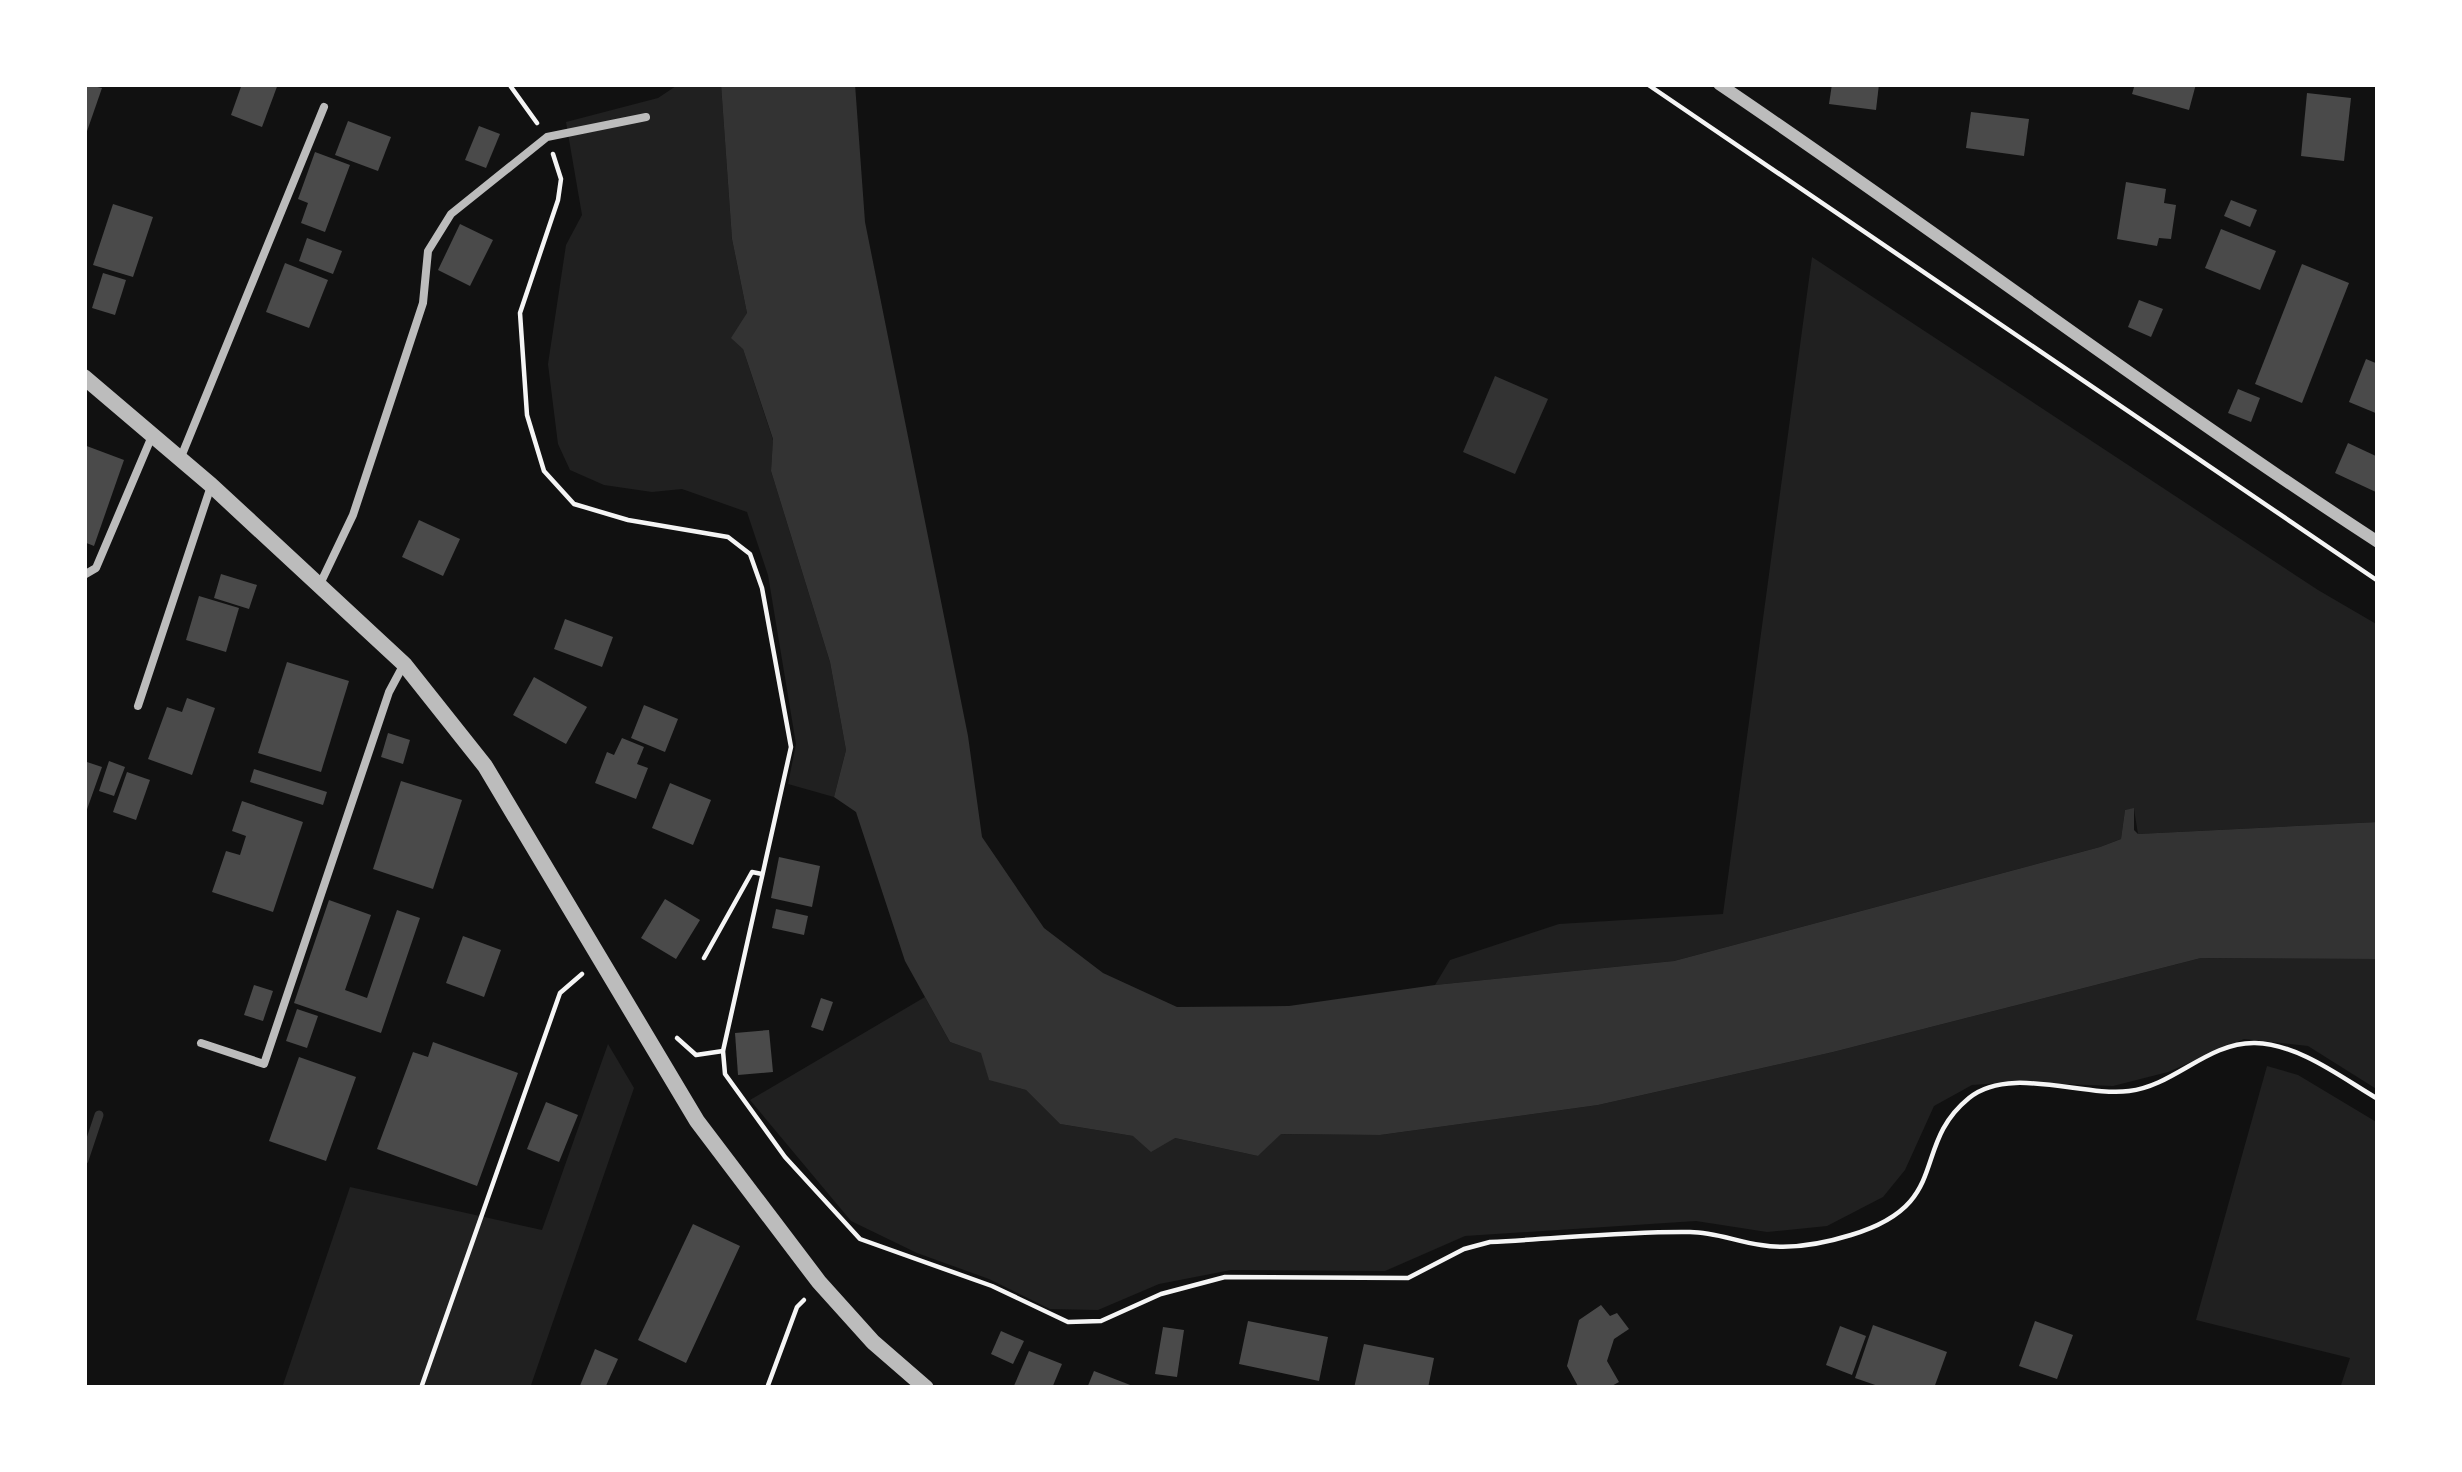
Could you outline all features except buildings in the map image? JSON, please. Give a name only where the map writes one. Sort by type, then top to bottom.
[{"type":"street","points":[[1719,84],[2259,464],[2378,542]]},
{"type":"street","points":[[84,377],[321,583],[404,664],[485,766],[697,1121],[819,1282],[874,1342],[926,1388]]},
{"type":"lane","points":[[181,458],[324,107]]},
{"type":"lane","points":[[321,583],[353,515],[423,303],[428,251],[451,214],[547,137],[646,117]]},
{"type":"lane","points":[[84,575],[96,568],[152,434]]},
{"type":"lane","points":[[138,706],[211,485]]},
{"type":"lane","points":[[201,1043],[263,1064],[388,692],[404,664]]},
{"type":"path","points":[[509,84],[547,137],[561,179],[520,313],[527,415],[544,471],[574,504],[628,520],[728,537],[750,554],[762,588],[791,747],[723,1051],[725,1074],[785,1156],[860,1239],[992,1286],[1068,1322],[1086,1324],[1161,1294],[1225,1277],[1408,1278],[1464,1249],[1490,1242],[1690,1232],[1793,1247],[1836,1239],[1875,1226],[1908,1206],[1919,1193],[1947,1117],[1974,1093],[2023,1082],[2123,1092],[2163,1082],[2228,1048],[2254,1043],[2305,1058],[2378,1099]]},
{"type":"path","points":[[1647,84],[2378,581]]},
{"type":"path","points":[[704,958],[752,872],[763,874]]},
{"type":"path","points":[[421,1388],[560,993],[600,958]]},
{"type":"path","points":[[673,1034],[696,1055],[723,1051]]},
{"type":"path","points":[[767,1388],[797,1307],[819,1282]]},
{"type":"shaded area","points":[[679,84],[721,84],[732,239],[747,313],[743,349],[773,440],[771,471],[830,662],[846,750],[834,797],[788,784],[796,744],[768,575],[747,512],[682,489],[652,492],[604,485],[570,470],[558,444],[548,364],[566,245],[582,215],[566,122],[658,98]]},
{"type":"shaded area","points":[[721,84],[855,84],[865,222],[968,736],[982,837],[1044,928],[1103,973],[1177,1007],[1289,1006],[1435,985],[1674,961],[2100,847],[2121,839],[2125,810],[2134,808],[2138,834],[2378,822],[2378,959],[2201,958],[1833,1052],[1598,1105],[1380,1135],[1281,1134],[1258,1156],[1175,1138],[1151,1152],[1133,1136],[1060,1124],[1026,1090],[989,1080],[981,1053],[950,1042],[905,961],[856,812],[834,797],[846,750],[830,662],[771,471],[773,439],[743,349],[731,338],[747,313],[732,239]]},
{"type":"shaded area","points":[[1812,257],[2378,625],[2378,822],[2138,834],[2134,809],[2125,810],[2121,839],[2100,847],[1674,961],[1435,985],[1450,960],[1559,924],[1723,914]]},
{"type":"shaded area","points":[[1495,376],[1548,399],[1515,474],[1463,452]]},
{"type":"shaded area","points":[[2201,958],[2378,959],[2378,1090],[2308,1046],[2244,1039],[2168,1072],[2113,1086],[1972,1085],[1934,1106],[1905,1170],[1883,1197],[1827,1226],[1767,1232],[1696,1221],[1465,1236],[1385,1271],[1231,1270],[1159,1284],[1098,1310],[1050,1309],[851,1221],[750,1100],[925,997],[950,1042],[982,1053],[989,1079],[1026,1090],[1060,1124],[1175,1138],[1258,1156],[1280,1134],[1380,1135],[1598,1105],[1833,1052]]},
{"type":"shaded area","points":[[608,1044],[634,1088],[530,1388],[282,1388],[350,1187],[542,1230]]},
{"type":"shaded area","points":[[2267,1066],[2298,1075],[2378,1123],[2378,1388],[2340,1388],[2350,1358],[2196,1320]]},
{"type":"waterway","points":[[84,1160],[99,1115]]}]
